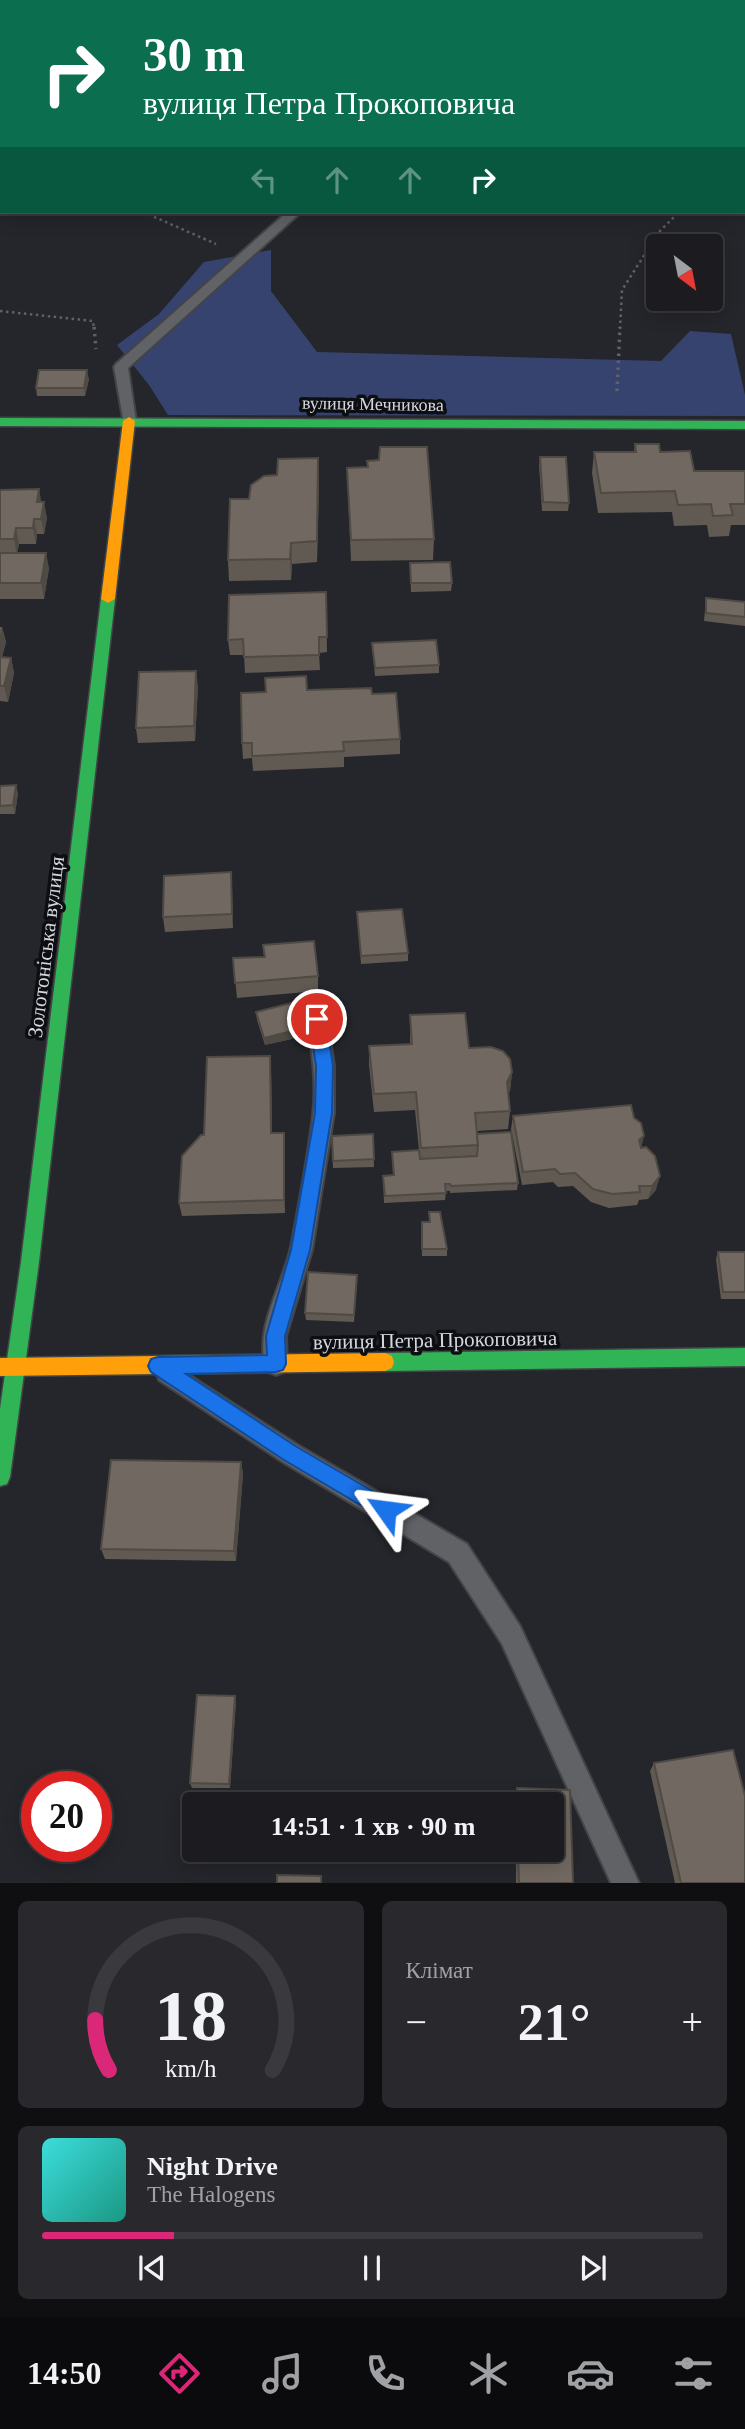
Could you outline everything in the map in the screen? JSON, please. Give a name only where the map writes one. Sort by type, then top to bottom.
[{"type":"street","name":"Золотоніська вулиця","points":[[0,1477],[7,1367],[30,1262],[129,421]]},
{"type":"street","name":"вулиця Мечникова","points":[[0,422],[745,425]]},
{"type":"street","name":"вулиця Петра Прокоповича","points":[[7,1367],[745,1357]]},
{"type":"lane","points":[[129,421],[121,367],[293,214]]},
{"type":"lane","points":[[276,1364],[275,1336],[300,1250],[324,1113],[324,1066],[317,1019]]},
{"type":"lane","points":[[158,1366],[290,1454],[458,1553],[511,1635],[625,1883]]},
{"type":"path","points":[[149,214],[244,256]]},
{"type":"path","points":[[653,426],[617,401],[622,290],[659,232],[677,214]]},
{"type":"path","points":[[0,311],[93,321],[97,363],[121,367]]},
{"type":"shaded area","points":[[271,250],[271,291],[317,352],[661,361],[690,331],[731,334],[745,395],[745,416],[168,415],[149,385],[117,345],[159,314],[204,262]]},
{"type":"building","points":[[39,370],[87,370],[84,388],[36,388]]},
{"type":"building","points":[[635,444],[659,444],[660,452],[690,451],[694,471],[745,471],[745,504],[730,504],[733,515],[713,516],[711,504],[678,505],[675,491],[601,493],[594,452],[636,452]]},
{"type":"building","points":[[380,447],[427,447],[434,539],[351,540],[347,468],[368,467],[367,461],[379,460]]},
{"type":"building","points":[[540,457],[566,457],[569,503],[543,502]]},
{"type":"building","points":[[318,458],[317,541],[291,543],[290,559],[228,560],[230,499],[249,499],[251,485],[264,476],[277,475],[278,459]]},
{"type":"building","points":[[39,489],[37,502],[44,502],[41,519],[34,519],[33,528],[16,528],[14,539],[0,539],[0,490]]},
{"type":"building","points":[[0,553],[46,553],[41,583],[0,583]]},
{"type":"building","points":[[450,562],[452,583],[411,583],[410,563]]},
{"type":"building","points":[[326,592],[327,637],[319,637],[319,655],[244,657],[243,639],[228,640],[229,595]]},
{"type":"building","points":[[706,598],[745,602],[745,617],[706,613]]},
{"type":"building","points":[[436,640],[439,665],[375,668],[372,643]]},
{"type":"building","points":[[0,657],[11,658],[4,686],[0,686]]},
{"type":"building","points":[[196,671],[194,726],[136,728],[139,672]]},
{"type":"building","points":[[306,676],[307,690],[371,688],[372,694],[396,693],[400,739],[343,742],[344,751],[252,756],[252,743],[242,743],[241,693],[266,692],[265,678]]},
{"type":"building","points":[[16,785],[13,805],[0,806],[0,786]]},
{"type":"building","points":[[231,872],[232,914],[163,917],[164,876]]},
{"type":"building","points":[[402,909],[408,953],[361,956],[357,912]]},
{"type":"building","points":[[314,941],[318,976],[235,983],[233,958],[265,957],[263,945]]},
{"type":"building","points":[[300,1001],[308,1027],[264,1038],[256,1012]]},
{"type":"building","points":[[465,1013],[469,1048],[491,1047],[503,1051],[510,1059],[512,1072],[507,1082],[510,1111],[475,1113],[478,1145],[421,1148],[416,1092],[374,1094],[369,1046],[412,1044],[410,1015]]},
{"type":"building","points":[[270,1056],[271,1133],[284,1133],[284,1200],[179,1203],[182,1156],[204,1135],[207,1057]]},
{"type":"building","points":[[631,1105],[634,1118],[641,1123],[644,1136],[639,1140],[641,1148],[646,1147],[655,1156],[660,1176],[652,1186],[639,1186],[640,1192],[612,1194],[593,1189],[575,1173],[560,1174],[555,1169],[523,1172],[513,1116]]},
{"type":"building","points":[[511,1132],[518,1183],[445,1184],[446,1193],[385,1196],[383,1176],[394,1175],[392,1152],[419,1150],[420,1159],[477,1156],[477,1134]]},
{"type":"building","points":[[373,1134],[374,1159],[333,1161],[332,1136]]},
{"type":"building","points":[[429,1212],[440,1212],[447,1249],[422,1249],[422,1222],[430,1222]]},
{"type":"building","points":[[718,1252],[745,1252],[745,1292],[723,1292]]},
{"type":"building","points":[[308,1272],[357,1275],[354,1315],[305,1313]]},
{"type":"building","points":[[111,1460],[241,1462],[234,1551],[101,1549]]},
{"type":"building","points":[[197,1695],[235,1696],[229,1784],[190,1783]]},
{"type":"building","points":[[733,1750],[745,1796],[745,1883],[681,1883],[654,1763]]},
{"type":"building","points":[[517,1788],[570,1790],[573,1883],[519,1883],[518,1862],[564,1862],[564,1792],[517,1792]]},
{"type":"building","points":[[277,1875],[321,1876],[321,1883],[277,1883]]},
{"type":"traffic: fast","points":[[0,422],[745,425]]},
{"type":"traffic: fast","points":[[0,1477],[30,1262],[108,599]]},
{"type":"traffic: fast","points":[[385,1362],[745,1357]]},
{"type":"traffic: slow","points":[[108,599],[129,421]]},
{"type":"traffic: slow","points":[[0,1367],[385,1362]]},
{"type":"route","points":[[317,1019],[324,1066],[324,1113],[300,1250],[275,1336],[276,1364],[158,1366],[290,1454],[386,1510]]}]
